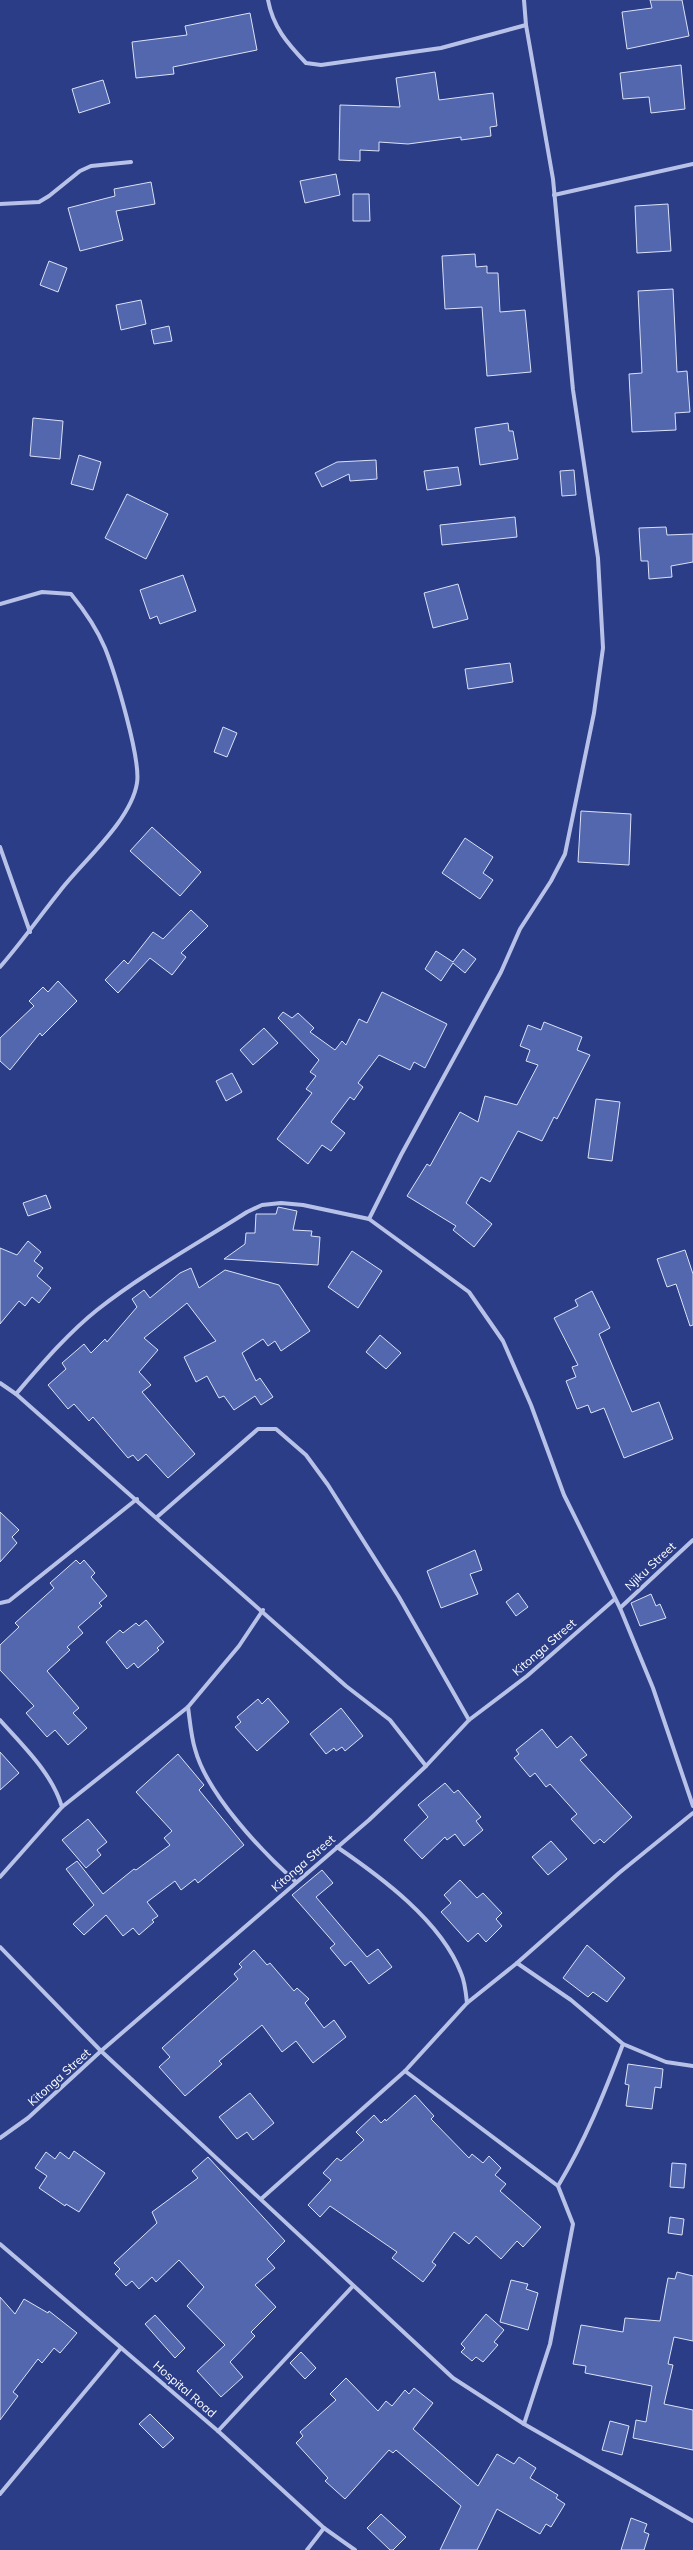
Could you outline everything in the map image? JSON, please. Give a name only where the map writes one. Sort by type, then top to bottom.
[{"type":"street","points":[[268,0],[271,18],[289,45],[306,63],[321,65],[441,48],[526,25]]},
{"type":"street","points":[[369,1219],[401,1155],[487,998],[520,928],[551,881],[565,854],[594,712],[603,648],[598,558],[573,390],[554,195],[526,25],[524,0]]},
{"type":"street","points":[[0,204],[39,202],[49,196],[80,171],[91,166],[131,162]]},
{"type":"street","points":[[554,195],[693,164]]},
{"type":"street","points":[[0,604],[42,592],[71,594],[84,610],[105,647],[124,709],[134,755],[137,783],[127,808],[102,844],[60,890],[30,932],[0,968]]},
{"type":"street","points":[[0,847],[30,932]]},
{"type":"street","points":[[16,1394],[49,1357],[96,1311],[160,1266],[262,1205],[282,1203],[303,1205],[369,1219],[469,1292],[503,1342],[531,1406],[564,1495],[620,1608],[653,1688],[693,1806]]},
{"type":"street","points":[[0,1383],[16,1394],[137,1499],[263,1610],[346,1686],[390,1720],[426,1766]]},
{"type":"street","points":[[157,1517],[258,1429],[276,1428],[306,1454],[328,1485],[399,1598],[470,1720]]},
{"type":"street","points":[[0,1603],[8,1601],[137,1499]]},
{"type":"street","name":"Njiku Street","points":[[620,1608],[693,1540]]},
{"type":"street","name":"Kitonga Street","points":[[0,2138],[28,2118],[101,2052],[337,1847],[426,1766],[470,1720],[527,1676],[615,1598]]},
{"type":"street","points":[[0,1877],[62,1807],[188,1707],[239,1646],[263,1610]]},
{"type":"street","points":[[188,1707],[195,1750],[216,1793],[275,1863],[296,1882]]},
{"type":"street","points":[[0,1720],[43,1770],[58,1791],[62,1807]]},
{"type":"street","points":[[261,2199],[405,2071],[468,2003],[518,1963],[619,1873],[693,1813]]},
{"type":"street","points":[[337,1847],[380,1876],[421,1915],[452,1953],[462,1974],[468,2003]]},
{"type":"street","points":[[0,1947],[101,2052],[453,2378],[524,2424],[693,2521]]},
{"type":"street","points":[[518,1963],[571,2000],[623,2044],[666,2062],[693,2066]]},
{"type":"street","points":[[558,2186],[575,2158],[599,2107],[623,2044]]},
{"type":"street","points":[[405,2071],[558,2186],[573,2224],[550,2344],[524,2424]]},
{"type":"street","name":"Hospital Road","points":[[0,2244],[218,2431],[324,2528],[355,2550]]},
{"type":"street","points":[[218,2431],[353,2286]]},
{"type":"street","points":[[0,2494],[121,2348]]},
{"type":"street","points":[[307,2550],[324,2528]]},
{"type":"building","points":[[650,0],[682,0],[689,36],[627,49],[622,12],[652,8]]},
{"type":"building","points":[[250,13],[257,50],[173,67],[174,74],[136,78],[132,42],[187,35],[185,26]]},
{"type":"building","points":[[681,65],[685,109],[651,113],[649,97],[623,99],[620,73]]},
{"type":"building","points":[[435,72],[439,100],[493,93],[497,126],[490,127],[491,136],[461,140],[461,137],[408,144],[379,142],[379,151],[360,150],[360,161],[339,160],[340,105],[400,107],[396,78]]},
{"type":"building","points":[[103,80],[110,103],[79,113],[72,89]]},
{"type":"building","points":[[336,174],[340,195],[305,203],[300,181]]},
{"type":"building","points":[[151,182],[155,204],[116,211],[123,240],[80,251],[68,208],[115,196],[114,189]]},
{"type":"building","points":[[353,194],[369,194],[370,221],[353,221]]},
{"type":"building","points":[[668,204],[671,251],[637,253],[635,206]]},
{"type":"building","points":[[475,254],[476,267],[487,266],[487,273],[498,273],[500,312],[525,310],[531,372],[487,376],[482,307],[445,309],[442,256]]},
{"type":"building","points":[[49,261],[67,268],[58,292],[40,285]]},
{"type":"building","points":[[673,289],[677,372],[687,371],[690,412],[675,413],[676,430],[632,432],[629,374],[642,373],[638,291]]},
{"type":"building","points":[[141,300],[146,324],[121,330],[116,305]]},
{"type":"building","points":[[169,326],[172,341],[154,344],[151,330]]},
{"type":"building","points":[[33,418],[63,421],[60,459],[30,456]]},
{"type":"building","points":[[508,423],[509,431],[513,431],[518,459],[480,465],[475,428]]},
{"type":"building","points":[[79,455],[101,462],[93,490],[71,484]]},
{"type":"building","points":[[376,460],[377,479],[350,481],[349,474],[322,487],[315,473],[337,462]]},
{"type":"building","points":[[458,467],[461,485],[427,490],[424,471]]},
{"type":"building","points":[[574,470],[576,495],[562,496],[560,471]]},
{"type":"building","points":[[127,494],[168,514],[146,559],[105,538]]},
{"type":"building","points":[[515,517],[517,537],[442,545],[440,525]]},
{"type":"building","points":[[666,527],[667,535],[693,534],[693,562],[671,566],[672,577],[649,579],[648,561],[641,561],[639,528]]},
{"type":"building","points":[[183,575],[196,611],[160,624],[157,616],[150,619],[140,590]]},
{"type":"building","points":[[458,584],[468,619],[433,628],[424,593]]},
{"type":"building","points":[[510,663],[513,682],[468,689],[465,669]]},
{"type":"building","points":[[223,727],[237,733],[227,757],[214,752]]},
{"type":"building","points":[[581,811],[631,814],[629,865],[578,862]]},
{"type":"building","points":[[152,827],[201,872],[180,896],[130,851]]},
{"type":"building","points":[[465,838],[493,857],[483,873],[493,880],[480,899],[442,873]]},
{"type":"building","points":[[191,910],[208,926],[181,953],[186,957],[172,975],[150,958],[118,993],[105,980],[124,960],[128,964],[153,932],[163,939]]},
{"type":"building","points":[[463,949],[476,959],[465,973],[453,963],[441,981],[425,969],[436,951],[453,962]]},
{"type":"building","points":[[58,981],[77,1001],[42,1036],[40,1033],[10,1070],[0,1061],[0,1038],[34,1006],[29,1001],[43,987],[48,992]]},
{"type":"building","points":[[382,992],[447,1024],[425,1068],[414,1062],[410,1070],[379,1055],[358,1083],[363,1087],[354,1100],[350,1097],[331,1122],[345,1133],[331,1151],[322,1145],[308,1164],[277,1139],[312,1093],[306,1089],[316,1076],[310,1072],[319,1060],[278,1018],[283,1012],[292,1018],[298,1013],[314,1028],[310,1032],[335,1050],[342,1041],[346,1045],[359,1019],[367,1023]]},
{"type":"building","points":[[544,1022],[582,1037],[577,1050],[590,1055],[557,1119],[554,1117],[542,1141],[518,1131],[490,1182],[481,1177],[466,1203],[492,1224],[474,1247],[453,1230],[456,1226],[407,1196],[427,1164],[430,1166],[460,1112],[478,1122],[485,1096],[517,1105],[538,1065],[526,1061],[530,1050],[520,1046],[528,1025],[541,1030]]},
{"type":"building","points":[[264,1028],[278,1043],[253,1065],[240,1050]]},
{"type":"building","points":[[232,1073],[242,1092],[226,1101],[216,1081]]},
{"type":"building","points":[[596,1099],[620,1102],[612,1161],[588,1158]]},
{"type":"building","points":[[46,1195],[51,1208],[28,1216],[23,1203]]},
{"type":"building","points":[[278,1207],[297,1211],[293,1230],[312,1231],[311,1236],[320,1237],[318,1265],[224,1259],[245,1244],[246,1233],[255,1233],[256,1214],[276,1214]]},
{"type":"building","points":[[28,1241],[41,1252],[34,1261],[43,1268],[37,1276],[51,1288],[39,1303],[32,1297],[25,1306],[19,1301],[0,1324],[0,1248],[17,1255]]},
{"type":"building","points":[[685,1250],[693,1274],[693,1325],[690,1326],[676,1284],[667,1287],[657,1259]]},
{"type":"building","points":[[352,1251],[382,1271],[358,1308],[328,1287]]},
{"type":"building","points":[[191,1268],[199,1288],[225,1270],[279,1285],[310,1331],[281,1351],[275,1341],[268,1346],[263,1339],[242,1353],[256,1381],[260,1378],[273,1397],[261,1405],[255,1396],[234,1410],[224,1396],[219,1398],[207,1376],[196,1382],[184,1357],[216,1341],[187,1303],[144,1338],[158,1350],[139,1372],[151,1385],[142,1392],[195,1454],[168,1478],[146,1454],[138,1461],[133,1455],[128,1458],[93,1417],[89,1421],[74,1404],[68,1409],[48,1385],[66,1369],[62,1363],[84,1344],[91,1353],[105,1339],[107,1342],[137,1307],[132,1299],[144,1290],[150,1298],[180,1273]]},
{"type":"building","points":[[592,1291],[610,1328],[599,1334],[632,1412],[659,1402],[673,1439],[624,1458],[604,1408],[591,1413],[588,1405],[577,1409],[566,1381],[576,1377],[572,1367],[578,1365],[554,1318],[578,1306],[575,1300]]},
{"type":"building","points":[[380,1335],[401,1353],[386,1369],[366,1352]]},
{"type":"building","points":[[0,1512],[19,1530],[12,1537],[17,1543],[0,1562]]},
{"type":"building","points":[[475,1550],[482,1570],[470,1574],[478,1594],[441,1608],[427,1571]]},
{"type":"building","points":[[76,1560],[80,1564],[84,1560],[95,1573],[91,1577],[107,1596],[99,1603],[102,1606],[78,1627],[83,1633],[67,1647],[70,1650],[47,1671],[79,1708],[73,1713],[87,1728],[68,1745],[55,1730],[47,1737],[26,1713],[34,1706],[0,1670],[0,1645],[19,1627],[15,1623],[54,1588],[50,1583]]},
{"type":"building","points":[[518,1593],[528,1607],[516,1616],[506,1602]]},
{"type":"building","points":[[651,1594],[656,1606],[660,1604],[666,1618],[640,1626],[631,1603]]},
{"type":"building","points":[[146,1620],[164,1642],[157,1648],[159,1650],[138,1668],[134,1663],[127,1669],[106,1642],[120,1630],[123,1633],[136,1623],[139,1626]]},
{"type":"building","points":[[268,1698],[289,1722],[257,1751],[235,1727],[241,1722],[237,1717],[258,1699],[262,1704]]},
{"type":"building","points":[[341,1708],[363,1736],[345,1751],[342,1747],[336,1751],[334,1748],[326,1754],[310,1734]]},
{"type":"building","points":[[542,1729],[557,1748],[571,1736],[587,1755],[580,1760],[632,1817],[604,1843],[600,1839],[594,1844],[571,1819],[577,1814],[550,1784],[546,1787],[535,1773],[530,1777],[514,1758],[519,1754],[516,1750]]},
{"type":"building","points":[[0,1752],[19,1773],[0,1790]]},
{"type":"building","points":[[178,1754],[204,1785],[199,1790],[244,1845],[198,1883],[195,1879],[181,1890],[175,1881],[147,1902],[158,1916],[152,1920],[154,1922],[139,1935],[133,1928],[123,1936],[106,1915],[84,1935],[73,1924],[94,1905],[66,1869],[77,1861],[103,1894],[134,1869],[136,1870],[170,1845],[164,1838],[172,1831],[136,1792]]},
{"type":"building","points":[[445,1783],[454,1793],[458,1790],[481,1817],[476,1821],[483,1830],[464,1846],[455,1834],[447,1840],[445,1837],[422,1859],[404,1840],[428,1817],[418,1805]]},
{"type":"building","points":[[88,1819],[107,1842],[97,1850],[101,1855],[86,1868],[62,1840]]},
{"type":"building","points":[[551,1841],[567,1859],[548,1875],[532,1857]]},
{"type":"building","points":[[322,1870],[333,1883],[316,1897],[367,1957],[378,1949],[392,1967],[369,1984],[351,1961],[345,1966],[330,1948],[335,1944],[292,1895]]},
{"type":"building","points":[[460,1880],[477,1898],[483,1893],[502,1913],[496,1919],[502,1926],[486,1942],[478,1933],[468,1942],[441,1912],[451,1903],[444,1895]]},
{"type":"building","points":[[587,1945],[625,1978],[607,2002],[593,1992],[588,1997],[563,1978]]},
{"type":"building","points":[[254,1950],[267,1965],[270,1963],[294,1991],[297,1988],[309,1999],[305,2003],[324,2028],[334,2020],[346,2037],[313,2063],[296,2041],[282,2052],[262,2025],[219,2061],[222,2064],[185,2096],[159,2067],[170,2057],[162,2048],[238,1979],[234,1974],[242,1967],[239,1964]]},
{"type":"building","points":[[628,2064],[663,2069],[661,2088],[655,2087],[652,2109],[626,2106],[629,2085],[625,2084]]},
{"type":"building","points":[[250,2093],[274,2123],[253,2140],[247,2132],[237,2139],[219,2117]]},
{"type":"building","points":[[415,2095],[434,2116],[431,2119],[469,2158],[472,2154],[483,2163],[489,2156],[501,2168],[495,2175],[506,2184],[500,2191],[541,2227],[523,2247],[517,2241],[501,2259],[476,2236],[469,2244],[454,2232],[432,2262],[436,2265],[423,2282],[392,2258],[397,2252],[330,2206],[320,2217],[308,2205],[331,2180],[323,2173],[337,2158],[341,2161],[364,2140],[356,2132],[374,2115],[381,2123],[385,2119],[386,2121]]},
{"type":"building","points":[[74,2151],[105,2173],[79,2212],[66,2204],[65,2206],[39,2188],[47,2176],[35,2168],[46,2152],[55,2159],[60,2152],[69,2159]]},
{"type":"building","points":[[208,2157],[285,2241],[267,2259],[275,2268],[255,2285],[276,2307],[251,2332],[255,2336],[230,2362],[243,2377],[221,2397],[197,2371],[225,2345],[187,2306],[204,2287],[179,2260],[156,2282],[152,2277],[139,2289],[132,2281],[126,2286],[115,2274],[120,2269],[114,2263],[157,2223],[152,2212],[198,2178],[192,2171]]},
{"type":"building","points":[[672,2163],[686,2164],[684,2188],[670,2187]]},
{"type":"building","points":[[670,2217],[684,2219],[682,2235],[668,2233]]},
{"type":"building","points":[[677,2272],[693,2276],[693,2341],[674,2337],[668,2364],[673,2365],[664,2404],[693,2410],[693,2450],[633,2438],[636,2420],[646,2422],[652,2386],[585,2373],[586,2366],[573,2364],[581,2325],[623,2332],[625,2318],[660,2321],[668,2278],[675,2279]]},
{"type":"building","points":[[511,2280],[528,2284],[526,2289],[538,2293],[528,2330],[500,2322]]},
{"type":"building","points":[[0,2297],[15,2314],[24,2299],[48,2313],[49,2311],[77,2333],[60,2353],[54,2348],[42,2363],[38,2359],[13,2392],[18,2396],[0,2420]]},
{"type":"building","points":[[486,2314],[504,2330],[494,2342],[498,2345],[483,2362],[476,2357],[472,2361],[461,2352],[465,2348],[461,2344]]},
{"type":"building","points":[[155,2315],[185,2348],[175,2358],[145,2324]]},
{"type":"building","points":[[301,2352],[316,2368],[305,2379],[290,2363]]},
{"type":"building","points":[[346,2378],[378,2411],[386,2401],[392,2406],[405,2390],[409,2394],[414,2388],[433,2403],[413,2429],[478,2486],[497,2454],[514,2464],[519,2457],[536,2468],[530,2478],[558,2495],[556,2498],[565,2504],[551,2527],[546,2524],[540,2534],[497,2509],[477,2550],[440,2550],[461,2506],[396,2450],[393,2453],[389,2450],[345,2499],[325,2481],[328,2478],[296,2443],[303,2436],[300,2432],[336,2400],[330,2394]]},
{"type":"building","points":[[150,2414],[174,2438],[163,2448],[139,2424]]},
{"type":"building","points":[[610,2421],[629,2426],[622,2455],[602,2450]]},
{"type":"building","points":[[381,2514],[406,2537],[393,2550],[390,2550],[367,2528]]},
{"type":"building","points":[[631,2518],[647,2524],[644,2532],[649,2534],[644,2550],[621,2550]]}]
